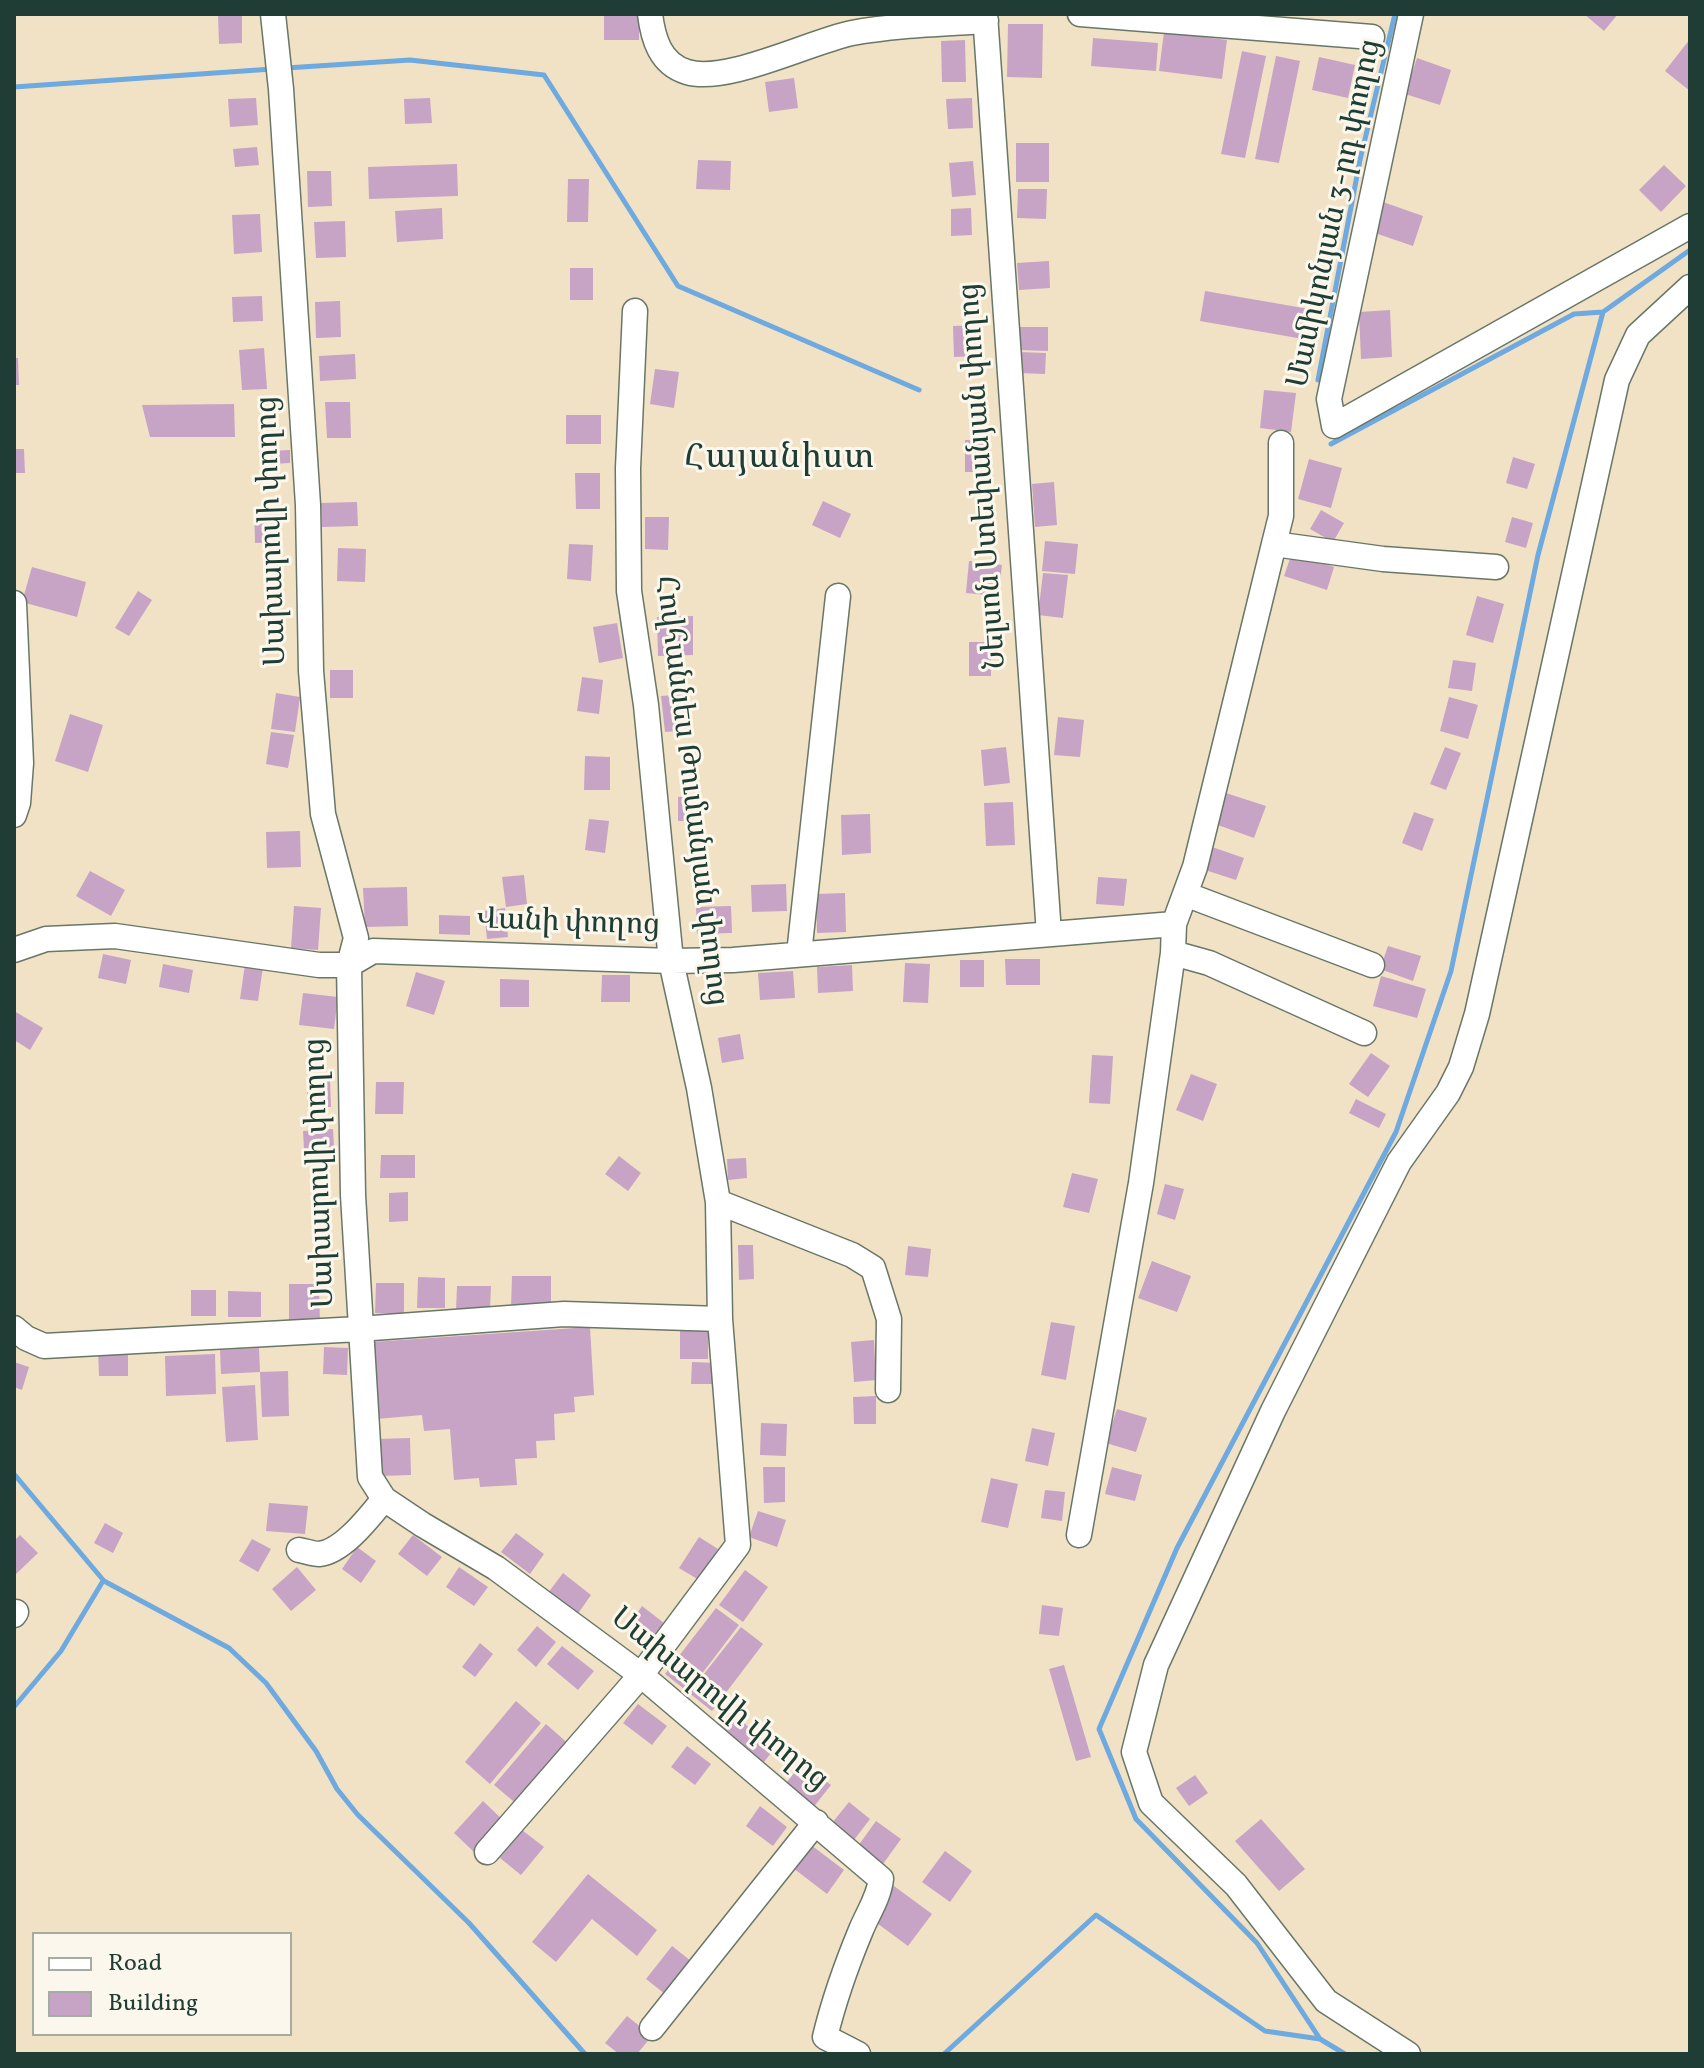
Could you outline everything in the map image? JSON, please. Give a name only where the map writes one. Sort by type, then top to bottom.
[{"type":"street","name":"Սախարովի փողոց","points":[[273,14],[308,505],[311,671],[323,814],[356,938],[349,965],[353,1195],[370,1477],[384,1499],[496,1568],[641,1675],[881,1879],[880,1891],[866,1917],[835,1994],[825,2037],[858,2054]]},
{"type":"street","points":[[650,14],[658,48],[666,59],[686,72],[699,74],[727,71],[847,34],[986,18]]},
{"type":"street","points":[[1080,14],[1372,37]]},
{"type":"street","name":"Մամիկոնյան 3-րդ փողոց","points":[[1411,14],[1329,399],[1334,426],[1690,226]]},
{"type":"street","name":"Նելսոն Ստեփանյան փողոց","points":[[986,18],[1049,934]]},
{"type":"street","points":[[1408,2054],[1326,2001],[1236,1885],[1151,1803],[1134,1752],[1156,1665],[1273,1411],[1399,1162],[1448,1093],[1461,1067],[1481,999],[1617,380],[1638,335],[1690,287]]},
{"type":"street","name":"Հովհաննես Թումանյան փողոց","points":[[487,1852],[641,1675],[738,1545],[720,1319],[718,1202],[699,1088],[671,961],[647,720],[629,591],[628,468],[635,311]]},
{"type":"street","points":[[1079,1535],[1141,1183],[1173,953],[1174,924],[1195,867],[1281,516],[1281,443]]},
{"type":"street","points":[[1274,544],[1383,559],[1496,567]]},
{"type":"street","points":[[799,954],[838,596]]},
{"type":"street","points":[[14,603],[21,763],[14,815]]},
{"type":"street","points":[[1185,894],[1372,965]]},
{"type":"street","name":"Վանի փողոց","points":[[14,950],[46,939],[115,936],[319,965],[349,965],[373,951],[671,961],[733,960],[1174,924]]},
{"type":"street","points":[[1173,953],[1209,963],[1364,1033]]},
{"type":"street","points":[[718,1202],[852,1255],[873,1268],[889,1319],[888,1390]]},
{"type":"street","points":[[14,1328],[26,1338],[44,1346],[564,1314],[720,1319]]},
{"type":"street","points":[[299,1550],[319,1554],[334,1548],[368,1519],[384,1499]]},
{"type":"street","points":[[652,2028],[816,1822]]},
{"type":"building","points":[[218,14],[242,14],[242,43],[219,44]]},
{"type":"building","points":[[604,14],[639,14],[639,40],[604,40]]},
{"type":"building","points":[[1584,14],[1618,14],[1604,31]]},
{"type":"building","points":[[1008,24],[1043,24],[1042,78],[1007,77]]},
{"type":"building","points":[[1164,32],[1227,40],[1222,79],[1159,71]]},
{"type":"building","points":[[1093,38],[1158,43],[1156,71],[1091,66]]},
{"type":"building","points":[[1690,39],[1690,91],[1665,71]]},
{"type":"building","points":[[965,40],[966,82],[942,82],[941,41]]},
{"type":"building","points":[[1242,51],[1266,56],[1245,158],[1221,154]]},
{"type":"building","points":[[1276,56],[1300,61],[1279,163],[1255,159]]},
{"type":"building","points":[[1319,57],[1355,65],[1348,98],[1312,90]]},
{"type":"building","points":[[1417,58],[1451,70],[1440,105],[1405,94]]},
{"type":"building","points":[[794,78],[798,108],[769,112],[765,82]]},
{"type":"building","points":[[256,98],[258,125],[230,127],[228,99]]},
{"type":"building","points":[[430,98],[432,123],[405,124],[404,99]]},
{"type":"building","points":[[972,98],[973,128],[948,129],[946,99]]},
{"type":"building","points":[[1016,143],[1049,143],[1049,182],[1016,182]]},
{"type":"building","points":[[257,147],[259,165],[235,167],[233,149]]},
{"type":"building","points":[[698,160],[731,161],[730,190],[696,189]]},
{"type":"building","points":[[973,161],[976,195],[952,197],[949,163]]},
{"type":"building","points":[[457,164],[458,196],[369,199],[368,167]]},
{"type":"building","points":[[1664,165],[1686,186],[1661,212],[1639,190]]},
{"type":"building","points":[[307,171],[331,171],[332,206],[308,207]]},
{"type":"building","points":[[568,179],[589,179],[588,222],[567,222]]},
{"type":"building","points":[[1018,189],[1047,189],[1046,219],[1017,218]]},
{"type":"building","points":[[1380,201],[1423,216],[1413,246],[1369,231]]},
{"type":"building","points":[[442,208],[443,239],[397,242],[395,211]]},
{"type":"building","points":[[971,208],[972,235],[951,236],[951,209]]},
{"type":"building","points":[[260,214],[262,252],[234,254],[232,215]]},
{"type":"building","points":[[345,221],[346,257],[316,258],[314,222]]},
{"type":"building","points":[[1049,261],[1050,288],[1019,290],[1017,263]]},
{"type":"building","points":[[570,268],[593,268],[593,300],[570,300]]},
{"type":"building","points":[[1205,291],[1309,309],[1303,339],[1200,321]]},
{"type":"building","points":[[262,296],[263,321],[233,322],[232,297]]},
{"type":"building","points":[[340,301],[341,337],[316,338],[315,302]]},
{"type":"building","points":[[1390,310],[1392,357],[1361,359],[1359,312]]},
{"type":"building","points":[[979,325],[980,356],[954,357],[953,326]]},
{"type":"building","points":[[1018,327],[1048,327],[1048,351],[1017,350]]},
{"type":"building","points":[[264,348],[267,389],[242,390],[239,350]]},
{"type":"building","points":[[1019,352],[1046,353],[1045,374],[1018,373]]},
{"type":"building","points":[[355,354],[356,379],[320,381],[319,356]]},
{"type":"building","points":[[14,358],[18,358],[19,385],[14,385]]},
{"type":"building","points":[[655,369],[679,372],[674,408],[650,404]]},
{"type":"building","points":[[1264,390],[1296,393],[1291,432],[1260,428]]},
{"type":"building","points":[[325,402],[350,402],[351,438],[327,438]]},
{"type":"building","points":[[234,404],[235,437],[150,437],[142,405]]},
{"type":"building","points":[[566,415],[601,415],[601,444],[566,444]]},
{"type":"building","points":[[965,440],[991,440],[991,472],[965,472]]},
{"type":"building","points":[[14,449],[24,449],[25,473],[14,473]]},
{"type":"building","points":[[290,450],[290,463],[271,464],[271,451]]},
{"type":"building","points":[[1513,457],[1535,464],[1527,489],[1506,483]]},
{"type":"building","points":[[1309,459],[1342,468],[1331,508],[1298,499]]},
{"type":"building","points":[[575,473],[600,473],[600,509],[576,509]]},
{"type":"building","points":[[1054,482],[1057,525],[1035,527],[1032,484]]},
{"type":"building","points":[[823,501],[851,514],[840,538],[812,525]]},
{"type":"building","points":[[357,502],[358,526],[322,527],[321,503]]},
{"type":"building","points":[[279,506],[280,542],[255,543],[254,507]]},
{"type":"building","points":[[1321,510],[1344,523],[1333,542],[1310,529]]},
{"type":"building","points":[[645,517],[669,517],[668,550],[645,549]]},
{"type":"building","points":[[1512,517],[1533,523],[1526,548],[1505,542]]},
{"type":"building","points":[[1045,541],[1078,544],[1075,574],[1042,571]]},
{"type":"building","points":[[569,544],[593,545],[591,581],[567,579]]},
{"type":"building","points":[[338,548],[366,549],[365,582],[337,581]]},
{"type":"building","points":[[1292,553],[1334,567],[1327,590],[1284,576]]},
{"type":"building","points":[[969,561],[1002,565],[998,596],[966,593]]},
{"type":"building","points":[[32,567],[86,582],[77,617],[22,602]]},
{"type":"building","points":[[1043,573],[1068,575],[1063,618],[1038,615]]},
{"type":"building","points":[[138,591],[152,600],[129,636],[115,628]]},
{"type":"building","points":[[1477,596],[1504,604],[1493,643],[1466,635]]},
{"type":"building","points":[[693,616],[693,655],[658,656],[657,617]]},
{"type":"building","points":[[617,623],[623,658],[599,663],[593,627]]},
{"type":"building","points":[[969,642],[991,642],[991,676],[969,676]]},
{"type":"building","points":[[1453,660],[1476,663],[1472,691],[1448,688]]},
{"type":"building","points":[[330,670],[353,670],[353,698],[330,698]]},
{"type":"building","points":[[582,677],[603,680],[599,714],[577,711]]},
{"type":"building","points":[[276,693],[300,697],[295,732],[271,729]]},
{"type":"building","points":[[684,694],[688,730],[665,732],[661,696]]},
{"type":"building","points":[[1449,697],[1478,705],[1468,739],[1440,731]]},
{"type":"building","points":[[70,714],[103,725],[88,772],[55,761]]},
{"type":"building","points":[[1058,717],[1084,720],[1080,757],[1054,755]]},
{"type":"building","points":[[271,732],[294,735],[288,768],[266,764]]},
{"type":"building","points":[[1006,747],[1010,783],[984,786],[981,750]]},
{"type":"building","points":[[1445,747],[1461,753],[1446,790],[1430,784]]},
{"type":"building","points":[[585,756],[610,757],[610,790],[584,790]]},
{"type":"building","points":[[1226,793],[1266,806],[1254,838],[1215,824]]},
{"type":"building","points":[[694,796],[694,821],[678,821],[678,797]]},
{"type":"building","points":[[1013,802],[1015,845],[986,846],[984,803]]},
{"type":"building","points":[[1414,812],[1434,819],[1422,851],[1402,843]]},
{"type":"building","points":[[870,814],[871,853],[842,855],[841,815]]},
{"type":"building","points":[[589,819],[609,821],[605,853],[585,850]]},
{"type":"building","points":[[300,831],[301,867],[267,868],[266,832]]},
{"type":"building","points":[[1209,846],[1244,858],[1236,880],[1202,869]]},
{"type":"building","points":[[90,871],[125,890],[111,916],[76,896]]},
{"type":"building","points":[[524,875],[527,904],[506,907],[502,877]]},
{"type":"building","points":[[1098,877],[1127,879],[1124,906],[1096,904]]},
{"type":"building","points":[[786,884],[787,911],[752,912],[751,885]]},
{"type":"building","points":[[407,887],[408,926],[365,927],[363,888]]},
{"type":"building","points":[[845,893],[846,932],[817,933],[816,894]]},
{"type":"building","points":[[294,906],[321,908],[318,950],[291,948]]},
{"type":"building","points":[[731,906],[732,933],[697,934],[696,907]]},
{"type":"building","points":[[505,908],[508,937],[487,939],[484,911]]},
{"type":"building","points":[[439,915],[470,916],[470,935],[439,934]]},
{"type":"building","points":[[1388,946],[1421,956],[1413,981],[1380,969]]},
{"type":"building","points":[[103,954],[131,960],[126,984],[98,978]]},
{"type":"building","points":[[1005,959],[1040,959],[1040,985],[1006,985]]},
{"type":"building","points":[[960,960],[984,960],[984,987],[960,987]]},
{"type":"building","points":[[905,963],[930,964],[928,1003],[903,1002]]},
{"type":"building","points":[[163,964],[193,970],[189,993],[159,987]]},
{"type":"building","points":[[245,964],[263,967],[258,1001],[240,999]]},
{"type":"building","points":[[852,965],[853,991],[818,993],[817,967]]},
{"type":"building","points":[[793,971],[795,998],[760,1000],[758,973]]},
{"type":"building","points":[[416,972],[445,981],[434,1015],[406,1006]]},
{"type":"building","points":[[602,975],[630,975],[630,1002],[601,1002]]},
{"type":"building","points":[[1381,976],[1426,989],[1417,1018],[1373,1006]]},
{"type":"building","points":[[500,979],[529,980],[529,1007],[500,1007]]},
{"type":"building","points":[[303,993],[338,997],[334,1029],[299,1025]]},
{"type":"building","points":[[14,1011],[43,1028],[30,1050],[14,1040]]},
{"type":"building","points":[[740,1034],[744,1059],[722,1063],[718,1038]]},
{"type":"building","points":[[1371,1053],[1390,1066],[1368,1097],[1349,1084]]},
{"type":"building","points":[[1092,1055],[1113,1056],[1110,1104],[1089,1103]]},
{"type":"building","points":[[1191,1074],[1217,1084],[1203,1121],[1176,1110]]},
{"type":"building","points":[[330,1079],[331,1107],[307,1107],[307,1080]]},
{"type":"building","points":[[376,1082],[404,1082],[403,1114],[375,1114]]},
{"type":"building","points":[[1356,1099],[1386,1114],[1379,1128],[1349,1113]]},
{"type":"building","points":[[333,1129],[334,1147],[304,1149],[303,1131]]},
{"type":"building","points":[[381,1155],[415,1155],[415,1178],[380,1178]]},
{"type":"building","points":[[619,1156],[641,1173],[628,1191],[605,1174]]},
{"type":"building","points":[[746,1158],[747,1178],[728,1180],[727,1159]]},
{"type":"building","points":[[1072,1173],[1098,1179],[1089,1213],[1063,1207]]},
{"type":"building","points":[[1165,1184],[1184,1189],[1175,1220],[1157,1214]]},
{"type":"building","points":[[408,1192],[408,1221],[389,1222],[389,1193]]},
{"type":"building","points":[[738,1245],[753,1245],[754,1279],[739,1280]]},
{"type":"building","points":[[908,1246],[931,1249],[928,1277],[905,1275]]},
{"type":"building","points":[[1152,1261],[1191,1276],[1177,1312],[1138,1298]]},
{"type":"building","points":[[512,1276],[551,1276],[551,1308],[511,1308]]},
{"type":"building","points":[[418,1277],[445,1278],[445,1308],[417,1308]]},
{"type":"building","points":[[376,1283],[404,1283],[404,1314],[375,1313]]},
{"type":"building","points":[[289,1284],[319,1284],[320,1324],[289,1324]]},
{"type":"building","points":[[457,1286],[491,1286],[490,1310],[456,1310]]},
{"type":"building","points":[[191,1290],[216,1290],[216,1316],[191,1316]]},
{"type":"building","points":[[228,1291],[261,1292],[261,1317],[228,1317]]},
{"type":"building","points":[[1051,1322],[1075,1326],[1066,1380],[1041,1375]]},
{"type":"building","points":[[590,1327],[594,1395],[574,1397],[575,1412],[554,1414],[555,1440],[536,1441],[537,1458],[515,1459],[517,1485],[480,1487],[479,1478],[454,1480],[450,1429],[424,1431],[422,1415],[377,1419],[372,1342]]},
{"type":"building","points":[[680,1330],[708,1330],[708,1359],[680,1359]]},
{"type":"building","points":[[874,1340],[876,1380],[854,1382],[851,1342]]},
{"type":"building","points":[[324,1347],[348,1348],[347,1375],[323,1374]]},
{"type":"building","points":[[259,1348],[260,1372],[221,1374],[220,1350]]},
{"type":"building","points":[[128,1349],[128,1376],[99,1376],[98,1350]]},
{"type":"building","points":[[215,1354],[216,1394],[166,1396],[165,1356]]},
{"type":"building","points":[[14,1362],[29,1367],[22,1390],[14,1387]]},
{"type":"building","points":[[692,1362],[717,1363],[716,1384],[691,1384]]},
{"type":"building","points":[[288,1371],[289,1416],[262,1417],[260,1372]]},
{"type":"building","points":[[255,1385],[258,1440],[226,1442],[222,1387]]},
{"type":"building","points":[[876,1396],[876,1424],[854,1424],[853,1397]]},
{"type":"building","points":[[1117,1409],[1147,1418],[1136,1452],[1106,1443]]},
{"type":"building","points":[[761,1423],[787,1424],[786,1456],[760,1455]]},
{"type":"building","points":[[1032,1428],[1055,1433],[1048,1466],[1025,1461]]},
{"type":"building","points":[[410,1438],[411,1475],[380,1476],[378,1439]]},
{"type":"building","points":[[763,1467],[785,1467],[785,1502],[764,1503]]},
{"type":"building","points":[[1112,1467],[1142,1475],[1135,1501],[1105,1494]]},
{"type":"building","points":[[991,1478],[1018,1484],[1008,1528],[981,1522]]},
{"type":"building","points":[[1045,1490],[1065,1492],[1062,1521],[1041,1518]]},
{"type":"building","points":[[269,1503],[308,1506],[305,1534],[266,1531]]},
{"type":"building","points":[[758,1511],[786,1520],[777,1547],[749,1537]]},
{"type":"building","points":[[105,1523],[123,1533],[113,1553],[94,1543]]},
{"type":"building","points":[[516,1533],[544,1554],[530,1574],[501,1552]]},
{"type":"building","points":[[20,1535],[38,1553],[14,1576],[14,1541]]},
{"type":"building","points":[[413,1535],[442,1557],[427,1576],[398,1554]]},
{"type":"building","points":[[699,1537],[718,1549],[699,1580],[679,1568]]},
{"type":"building","points":[[252,1539],[271,1549],[258,1572],[239,1561]]},
{"type":"building","points":[[357,1547],[376,1561],[361,1583],[342,1569]]},
{"type":"building","points":[[297,1567],[316,1590],[291,1611],[272,1589]]},
{"type":"building","points":[[459,1567],[488,1587],[474,1606],[446,1587]]},
{"type":"building","points":[[745,1570],[768,1587],[743,1622],[719,1605]]},
{"type":"building","points":[[563,1573],[591,1595],[577,1615],[548,1593]]},
{"type":"building","points":[[1042,1605],[1063,1608],[1059,1636],[1039,1634]]},
{"type":"building","points":[[642,1606],[664,1623],[652,1639],[631,1622]]},
{"type":"building","points":[[716,1608],[739,1625],[688,1692],[665,1674]]},
{"type":"building","points":[[537,1626],[556,1642],[536,1667],[517,1650]]},
{"type":"building","points":[[741,1627],[763,1644],[712,1711],[689,1693]]},
{"type":"building","points":[[480,1643],[493,1654],[475,1677],[462,1667]]},
{"type":"building","points":[[562,1646],[594,1671],[578,1690],[547,1664]]},
{"type":"building","points":[[1064,1665],[1091,1757],[1076,1761],[1049,1669]]},
{"type":"building","points":[[516,1701],[541,1723],[490,1784],[465,1762]]},
{"type":"building","points":[[638,1704],[667,1726],[652,1745],[623,1723]]},
{"type":"building","points":[[730,1712],[775,1748],[760,1767],[715,1731]]},
{"type":"building","points":[[546,1724],[571,1746],[519,1806],[494,1785]]},
{"type":"building","points":[[687,1746],[711,1764],[695,1785],[671,1767]]},
{"type":"building","points":[[802,1763],[831,1785],[812,1809],[783,1787]]},
{"type":"building","points":[[1195,1775],[1208,1793],[1189,1806],[1176,1788]]},
{"type":"building","points":[[483,1801],[504,1821],[474,1852],[454,1833]]},
{"type":"building","points":[[849,1802],[870,1819],[854,1840],[832,1823]]},
{"type":"building","points":[[760,1806],[787,1827],[773,1846],[746,1826]]},
{"type":"building","points":[[1261,1819],[1305,1869],[1279,1891],[1235,1841]]},
{"type":"building","points":[[876,1821],[901,1839],[883,1864],[858,1846]]},
{"type":"building","points":[[522,1830],[544,1847],[521,1875],[500,1858]]},
{"type":"building","points":[[811,1845],[844,1870],[827,1894],[793,1868]]},
{"type":"building","points":[[945,1851],[972,1871],[950,1902],[922,1882]]},
{"type":"building","points":[[588,1874],[657,1930],[637,1956],[592,1919],[556,1962],[532,1942]]},
{"type":"building","points":[[894,1886],[932,1914],[908,1946],[870,1918]]},
{"type":"building","points":[[672,1946],[691,1961],[665,1994],[646,1979]]},
{"type":"building","points":[[627,2016],[652,2036],[637,2054],[619,2054],[605,2043]]},
{"type":"waterway","points":[[1318,380],[1360,160],[1395,14]]},
{"type":"waterway","points":[[286,68],[410,60],[544,75],[678,286],[919,390]]},
{"type":"waterway","points":[[14,87],[272,69]]},
{"type":"waterway","points":[[1320,2039],[1257,1943],[1136,1819],[1099,1729],[1177,1548],[1396,1132],[1451,971],[1538,555],[1603,312],[1690,250]]},
{"type":"waterway","points":[[1331,444],[1574,314],[1603,312]]},
{"type":"waterway","points":[[14,1474],[104,1581],[229,1648],[266,1683],[358,1815],[469,1923],[585,2054]]},
{"type":"waterway","points":[[14,1707],[61,1651],[103,1581]]},
{"type":"waterway","points":[[944,2054],[1096,1915],[1265,2031],[1320,2039],[1345,2054]]},
{"type":"district","name":"Հայանիստ","points":[[780,461]]}]
